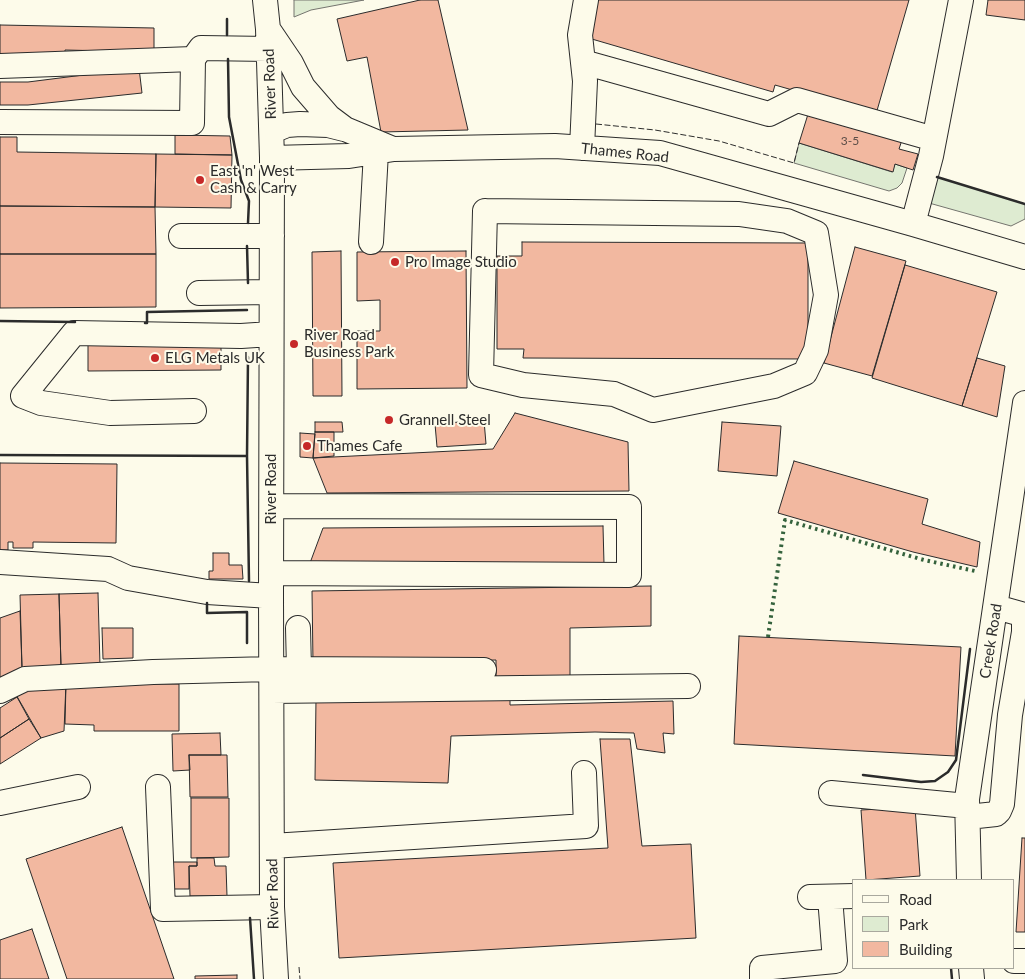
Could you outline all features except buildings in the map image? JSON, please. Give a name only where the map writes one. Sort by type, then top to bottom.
[{"type":"street","name":"River Road","points":[[265,0],[272,131],[272,907],[276,979]]},
{"type":"street","points":[[582,148],[585,81],[580,35],[586,0]]},
{"type":"street","points":[[913,224],[934,139],[961,0]]},
{"type":"street","points":[[0,122],[192,123],[193,59],[201,48],[268,39],[291,64],[303,87],[329,117],[345,129],[385,151],[371,242]]},
{"type":"street","points":[[0,66],[193,59]]},
{"type":"street","points":[[583,62],[769,114],[797,100],[934,139]]},
{"type":"street","points":[[272,131],[287,125],[300,124],[328,125],[345,129]]},
{"type":"street","name":"Thames Road","points":[[272,158],[349,156],[385,151],[555,146],[660,153],[1025,257]]},
{"type":"street","points":[[485,211],[739,214],[787,221],[816,233],[826,295],[816,350],[805,373],[774,386],[653,410],[614,394],[523,385],[481,375],[485,211]]},
{"type":"street","points":[[181,236],[272,236]]},
{"type":"street","points":[[199,293],[271,292]]},
{"type":"street","points":[[194,411],[110,413],[41,403],[23,396],[74,334],[241,336],[271,334]]},
{"type":"street","name":"Creek Road","points":[[969,879],[968,812],[1025,403]]},
{"type":"street","points":[[0,562],[108,569],[128,578],[197,590],[271,585],[629,575],[629,508],[272,506]]},
{"type":"street","points":[[830,794],[968,812],[996,814],[999,811],[1002,804],[1010,715],[1024,632],[1024,620],[1021,614],[996,607]]},
{"type":"street","points":[[298,628],[299,669]]},
{"type":"street","points":[[271,680],[299,669],[484,670]]},
{"type":"street","points":[[0,691],[25,679],[170,671],[271,680],[688,686]]},
{"type":"street","points":[[272,846],[586,826],[584,773]]},
{"type":"street","points":[[0,804],[78,787]]},
{"type":"street","points":[[158,787],[163,909],[272,907]]},
{"type":"street","points":[[762,979],[762,968],[835,962],[820,897],[852,896]]},
{"type":"green space","points":[[294,0],[364,0],[311,10],[294,17]]},
{"type":"green space","points":[[799,143],[892,172],[895,164],[907,168],[902,183],[897,188],[889,191],[794,163]]},
{"type":"green space","points":[[937,177],[1025,204],[1025,219],[1011,226],[929,203]]},
{"type":"hedge","points":[[768,637],[785,520],[924,560],[975,571]]},
{"type":"fence","points":[[596,124],[655,130],[719,141],[794,163],[799,143]]},
{"type":"fence","points":[[299,967],[300,979]]},
{"type":"wall","points":[[227,19],[227,35]]},
{"type":"wall","points":[[228,59],[229,117],[241,180],[249,201],[248,223]]},
{"type":"wall","points":[[937,177],[1025,204]]},
{"type":"wall","points":[[247,246],[248,283]]},
{"type":"wall","points":[[145,323],[147,323],[147,312],[247,310]]},
{"type":"wall","points":[[0,321],[75,322]]},
{"type":"wall","points":[[248,357],[249,581]]},
{"type":"wall","points":[[0,455],[247,456]]},
{"type":"wall","points":[[207,603],[207,613],[247,612],[247,643]]},
{"type":"wall","points":[[863,775],[921,782],[935,781],[948,772],[956,760],[970,649]]},
{"type":"wall","points":[[250,918],[254,979]]},
{"type":"wall","points":[[951,969],[952,979]]},
{"type":"place","name":"East 'n' West Cash & Carry","points":[[200,180]]},
{"type":"place","name":"Pro Image Studio","points":[[395,262]]},
{"type":"place","name":"River Road Business Park","points":[[294,344]]},
{"type":"place","name":"ELG Metals UK","points":[[155,358]]},
{"type":"place","name":"Grannell Steel","points":[[389,420]]},
{"type":"place","name":"Thames Cafe","points":[[307,446]]}]
